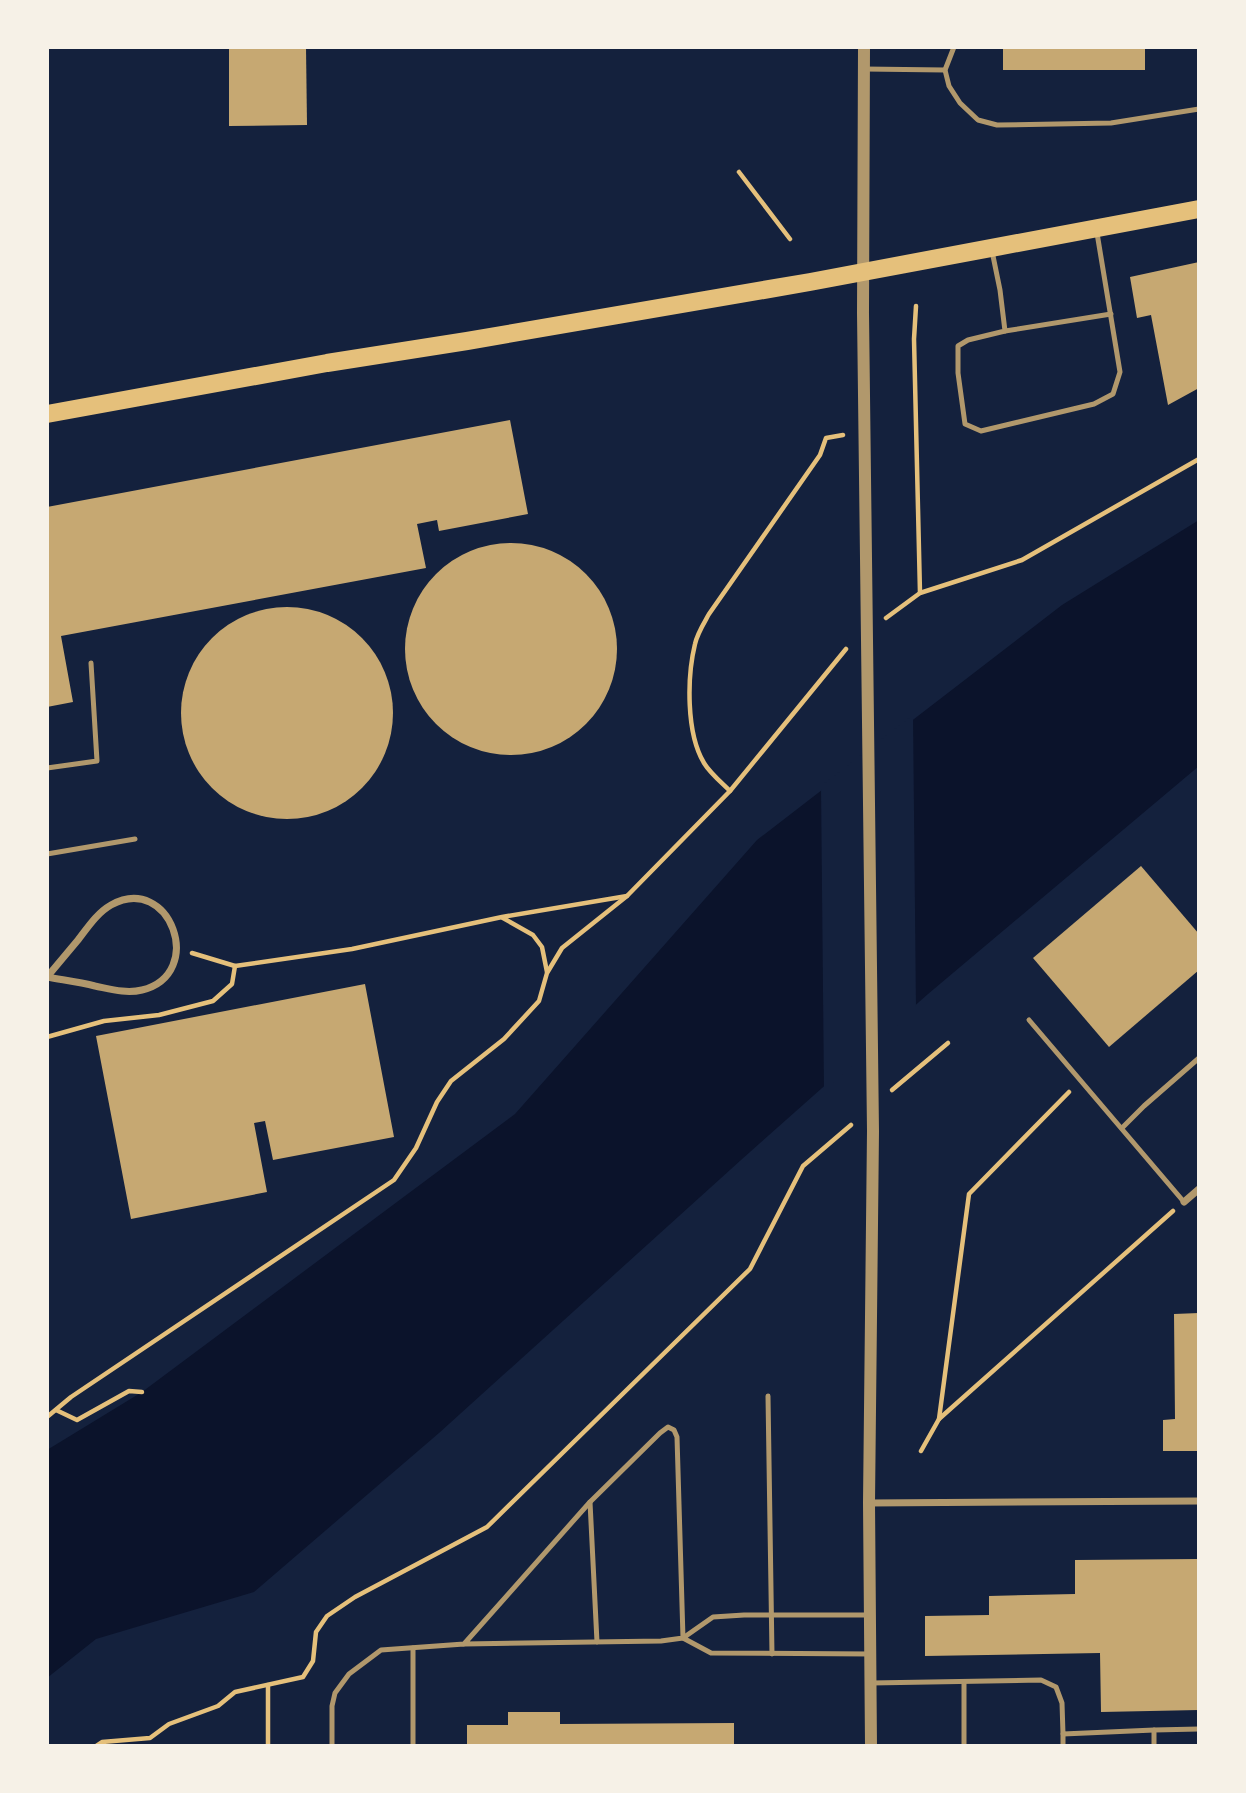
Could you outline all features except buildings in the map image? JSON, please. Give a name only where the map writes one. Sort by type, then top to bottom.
[{"type":"main road","points":[[47,414],[327,363],[864,273],[1199,209]]},
{"type":"street","points":[[864,47],[865,570],[873,1131],[869,1503],[871,1746]]},
{"type":"street","points":[[129,898],[146,900],[164,913],[175,932],[177,948],[174,964],[167,974],[155,985],[143,990],[128,992],[47,977],[96,917],[112,905],[129,898]]},
{"type":"street","points":[[1184,1202],[1199,1189]]},
{"type":"street","points":[[869,1503],[1199,1501]]},
{"type":"lane","points":[[954,47],[945,70],[949,86],[960,103],[978,120],[997,125],[1111,123],[1199,109]]},
{"type":"lane","points":[[863,69],[945,70]]},
{"type":"lane","points":[[1096,228],[1111,314],[1120,372],[1113,394],[1094,404],[981,431],[965,424],[958,373],[958,346],[968,340],[1005,331],[1111,314]]},
{"type":"lane","points":[[992,248],[1005,331]]},
{"type":"lane","points":[[47,768],[97,761],[91,663]]},
{"type":"lane","points":[[47,854],[135,839]]},
{"type":"lane","points":[[1029,1020],[1184,1202]]},
{"type":"lane","points":[[1122,1128],[1143,1106],[1199,1059]]},
{"type":"lane","points":[[768,1396],[772,1654]]},
{"type":"lane","points":[[464,1644],[590,1502],[668,1427],[674,1430],[677,1437],[682,1638]]},
{"type":"lane","points":[[590,1502],[597,1642]]},
{"type":"lane","points":[[332,1746],[332,1706],[335,1693],[349,1674],[381,1650],[464,1644],[661,1642],[682,1638],[713,1617],[870,1615]]},
{"type":"lane","points":[[682,1638],[710,1653],[871,1654]]},
{"type":"lane","points":[[413,1648],[413,1746]]},
{"type":"lane","points":[[871,1683],[1041,1680],[1056,1686],[1062,1703],[1063,1746]]},
{"type":"lane","points":[[964,1682],[964,1746]]},
{"type":"lane","points":[[1063,1734],[1199,1729]]},
{"type":"lane","points":[[1154,1730],[1154,1746]]},
{"type":"path","points":[[739,172],[790,239]]},
{"type":"path","points":[[916,306],[914,339],[920,593]]},
{"type":"path","points":[[730,791],[704,764],[695,738],[690,677],[695,641],[716,603],[820,455],[826,438],[864,432]]},
{"type":"path","points":[[879,624],[920,593],[1022,560],[1199,459]]},
{"type":"path","points":[[47,1417],[71,1396],[394,1180],[416,1148],[451,1081],[504,1039],[539,1001],[547,973],[562,948],[627,896],[730,791],[848,647]]},
{"type":"path","points":[[177,948],[235,967],[352,949],[502,917],[627,896]]},
{"type":"path","points":[[502,917],[533,935],[542,947],[547,973]]},
{"type":"path","points":[[47,1037],[104,1021],[159,1015],[214,1001],[232,984],[235,967]]},
{"type":"path","points":[[886,1096],[948,1043]]},
{"type":"path","points":[[939,1419],[970,1194],[1081,1080]]},
{"type":"path","points":[[96,1746],[102,1742],[150,1738],[169,1724],[218,1706],[235,1692],[303,1677],[313,1661],[316,1632],[327,1616],[355,1597],[486,1527],[750,1269],[803,1167],[855,1122]]},
{"type":"path","points":[[921,1451],[939,1419],[1184,1202]]},
{"type":"path","points":[[56,1410],[77,1420],[128,1391],[142,1392]]},
{"type":"path","points":[[268,1685],[268,1746]]},
{"type":"water","points":[[1199,520],[1199,766],[928,994],[439,1433],[254,1592],[96,1639],[47,1678],[47,1450],[142,1392],[515,1114],[757,840],[1062,605]]},
{"type":"pier","points":[[913,715],[916,1009],[824,1091],[821,786]]}]
